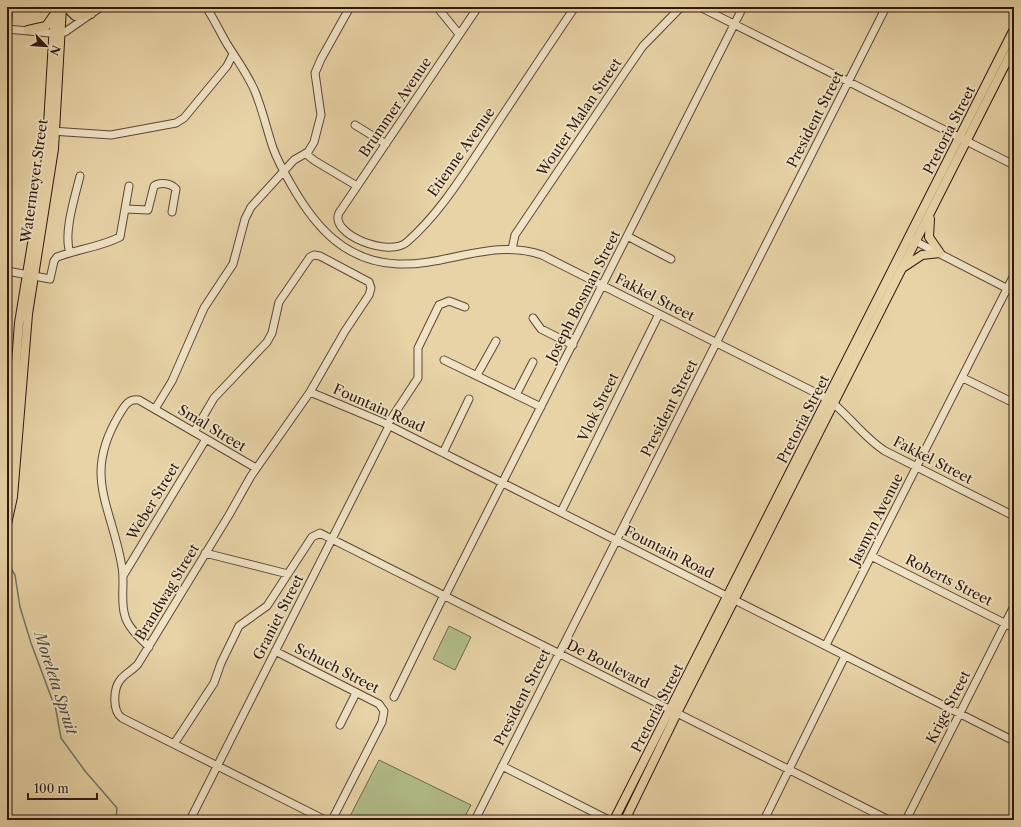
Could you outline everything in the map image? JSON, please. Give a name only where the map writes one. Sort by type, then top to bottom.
[{"type":"main road","points":[[66,7],[75,16],[91,14]]},
{"type":"main road","points":[[28,30],[40,29],[46,26],[52,20],[57,8]]},
{"type":"main road","name":"Watermeyer Street","points":[[7,480],[19,322],[47,200],[52,132],[57,8]]},
{"type":"main road","name":"Pretoria Street","points":[[614,820],[674,711],[831,402],[916,242],[1014,29]]},
{"type":"main road","name":"Pretoria Street","points":[[831,402],[907,237],[964,139],[1014,47]]},
{"type":"main road","points":[[902,269],[922,255],[940,254],[929,236],[930,214]]},
{"type":"main road","name":"Watermeyer Street","points":[[7,524],[13,496],[30,275]]},
{"type":"main road","name":"Pretoria Street","points":[[625,820],[674,711]]},
{"type":"street","points":[[7,32],[8,7]]},
{"type":"street","points":[[7,29],[57,33],[72,28],[101,7]]},
{"type":"street","points":[[206,7],[253,88],[263,111]]},
{"type":"street","points":[[155,409],[172,381],[204,308],[233,264],[249,211],[254,203],[298,157],[306,154],[315,140],[320,122],[321,111],[314,78],[316,70],[350,7]]},
{"type":"street","points":[[437,7],[459,34]]},
{"type":"street","name":"Brummer Avenue","points":[[337,222],[339,213],[478,7]]},
{"type":"street","name":"Etienne Avenue","points":[[337,222],[354,237],[366,243],[389,248],[398,247],[406,243],[448,197],[575,7]]},
{"type":"street","name":"Wouter Malan Street","points":[[512,249],[515,235],[634,58],[681,7]]},
{"type":"street","points":[[700,7],[1014,165]]},
{"type":"street","name":"Joseph Bosman Street","points":[[394,698],[743,7]]},
{"type":"street","name":"President Street","points":[[475,820],[558,653],[717,343],[886,7]]},
{"type":"street","points":[[222,33],[230,42],[256,86],[262,100],[263,111]]},
{"type":"street","points":[[52,132],[119,135],[176,123],[184,118],[227,66],[233,54]]},
{"type":"street","points":[[227,66],[234,63],[239,64]]},
{"type":"street","name":"Fakkel Street","points":[[263,111],[273,148],[303,206],[321,229],[339,246],[361,257],[383,263],[407,264],[492,250],[512,249],[542,255],[831,402],[871,442],[916,467],[1014,516]]},
{"type":"street","points":[[355,125],[386,144]]},
{"type":"street","points":[[306,154],[357,186]]},
{"type":"street","points":[[70,253],[68,234],[80,176]]},
{"type":"street","points":[[126,209],[148,210],[154,186],[162,184],[172,185],[176,189],[172,212]]},
{"type":"street","points":[[7,271],[50,278],[55,258],[100,246],[120,237],[129,186]]},
{"type":"street","points":[[627,236],[671,259]]},
{"type":"street","points":[[907,237],[1011,290]]},
{"type":"street","name":"Brandwag Street","points":[[194,432],[214,398],[266,343],[272,333],[279,302],[310,257],[315,255],[320,256],[364,278],[371,286],[369,295],[345,331],[310,392],[256,468],[149,647],[138,664],[119,681],[115,699],[116,710],[121,717],[325,820]]},
{"type":"street","name":"Jasmyn Avenue","points":[[826,645],[916,467],[1011,290],[1014,275]]},
{"type":"street","name":"Graniet Street","points":[[190,820],[388,425],[418,378],[418,348],[439,305],[449,301],[465,307]]},
{"type":"street","name":"Vlok Street","points":[[561,512],[659,314]]},
{"type":"street","points":[[533,318],[541,329],[572,345]]},
{"type":"street","points":[[478,375],[496,341]]},
{"type":"street","points":[[444,360],[478,375],[541,407]]},
{"type":"street","points":[[516,395],[533,362]]},
{"type":"street","points":[[963,378],[1014,403]]},
{"type":"street","name":"Fountain Road","points":[[310,392],[388,425],[1014,741]]},
{"type":"street","points":[[443,453],[469,399]]},
{"type":"street","name":"Smal Street","points":[[123,576],[120,558],[101,486],[104,446],[112,427],[129,401],[139,400],[256,468]]},
{"type":"street","name":"Weber Street","points":[[123,576],[206,439]]},
{"type":"street","name":"De Boulevard","points":[[288,574],[312,537],[315,534],[321,534],[889,820]]},
{"type":"street","points":[[174,744],[214,683],[223,659],[239,626],[267,606],[288,574],[205,553]]},
{"type":"street","name":"Roberts Street","points":[[871,556],[1014,628]]},
{"type":"street","points":[[123,576],[125,618],[149,647]]},
{"type":"street","name":"Krige Street","points":[[906,820],[1014,606]]},
{"type":"street","name":"Schuch Street","points":[[275,651],[379,704],[384,711],[382,722],[332,820]]},
{"type":"street","points":[[764,820],[845,656]]},
{"type":"street","points":[[340,725],[356,693]]},
{"type":"street","points":[[502,766],[609,820]]},
{"type":"green space","points":[[449,626],[471,637],[455,670],[433,659]]},
{"type":"green space","points":[[379,760],[471,805],[463,820],[348,820]]},
{"type":"waterway","name":"Moreleta Spruit","points":[[7,562],[15,575],[20,607],[31,643],[56,710],[61,738],[85,771],[117,808],[116,820]]}]
